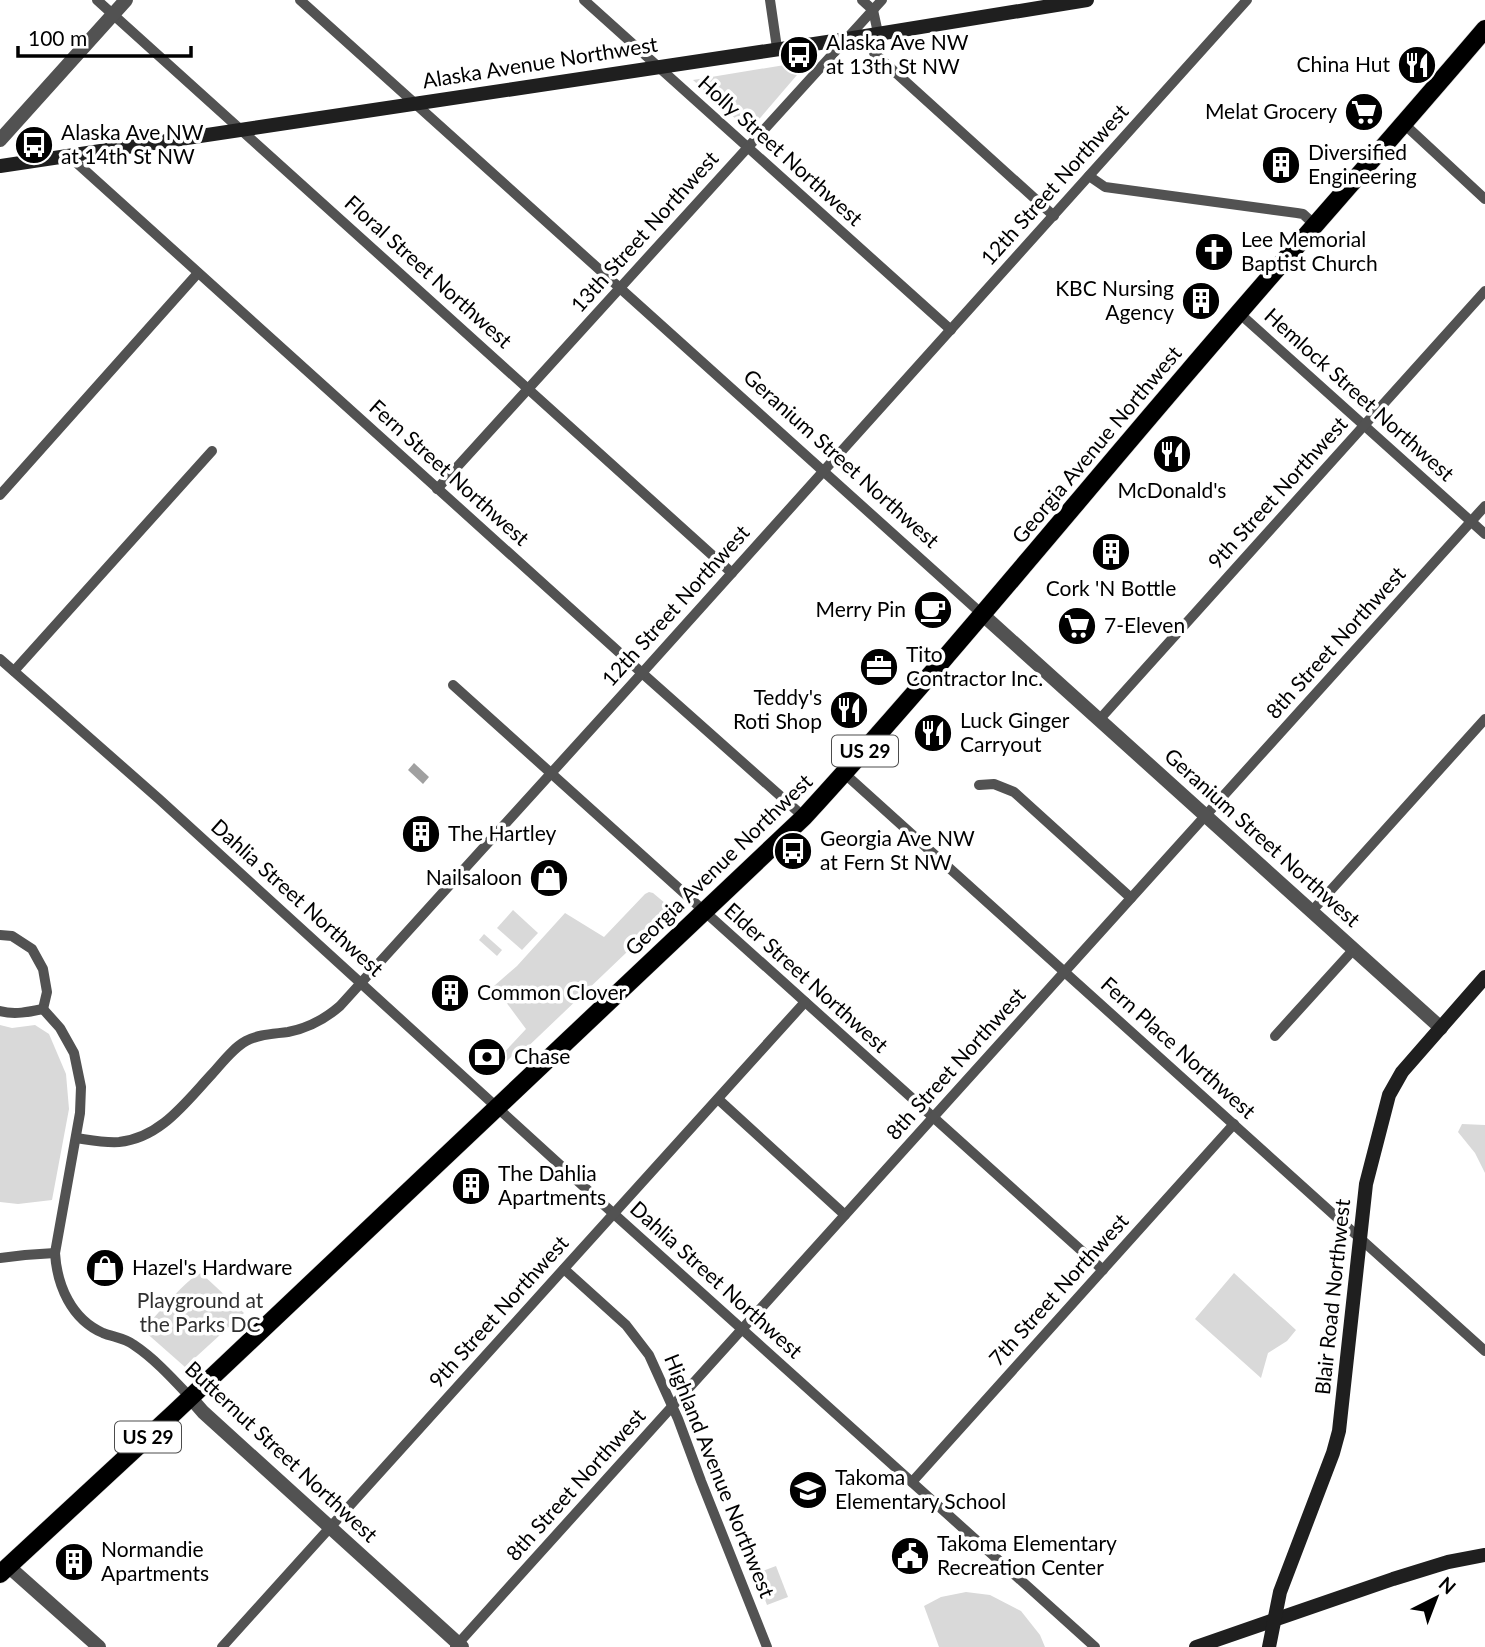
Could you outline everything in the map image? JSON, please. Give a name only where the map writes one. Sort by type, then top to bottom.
[{"type":"highway","name":"Georgia Avenue Northwest","points":[[2,1571],[804,817],[845,774],[983,615],[1485,29]]},
{"type":"main road","name":"Alaska Avenue Northwest","points":[[0,166],[1087,0]]},
{"type":"main road","name":"Blair Road Northwest","points":[[1269,1647],[1280,1592],[1333,1454],[1339,1431],[1368,1174],[1392,1089],[1402,1072],[1485,977]]},
{"type":"main road","points":[[1196,1647],[1393,1579],[1448,1562],[1485,1555]]},
{"type":"street","name":"Floral Street Northwest","points":[[97,0],[732,573]]},
{"type":"street","points":[[0,140],[126,0]]},
{"type":"street","name":"Geranium Street Northwest","points":[[300,0],[1441,1028]]},
{"type":"street","name":"Holly Street Northwest","points":[[584,0],[951,330]]},
{"type":"street","points":[[770,0],[777,48]]},
{"type":"street","points":[[862,0],[873,10],[874,53],[1054,216]]},
{"type":"street","name":"13th Street Northwest","points":[[438,489],[882,0]]},
{"type":"street","name":"12th Street Northwest","points":[[76,1138],[121,1142],[153,1131],[170,1119],[240,1045],[260,1035],[300,1029],[317,1022],[340,1006],[1247,0]]},
{"type":"street","points":[[1404,123],[1485,199]]},
{"type":"street","name":"Fern Street Northwest","points":[[69,156],[804,817]]},
{"type":"street","points":[[1089,176],[1104,187],[1303,214],[1315,225]]},
{"type":"street","points":[[0,495],[198,273]]},
{"type":"street","name":"9th Street Northwest","points":[[1100,720],[1485,291]]},
{"type":"street","name":"Hemlock Street Northwest","points":[[1239,313],[1485,534]]},
{"type":"street","points":[[14,671],[212,451]]},
{"type":"street","name":"8th Street Northwest","points":[[459,1646],[1485,506]]},
{"type":"street","name":"Dahlia Street Northwest","points":[[0,659],[159,799],[1095,1647]]},
{"type":"street","name":"Elder Street Northwest","points":[[453,685],[1103,1270]]},
{"type":"street","points":[[1312,911],[1485,719]]},
{"type":"street","name":"Fern Place Northwest","points":[[845,774],[1485,1351]]},
{"type":"street","points":[[979,785],[994,784],[1014,792],[1131,898]]},
{"type":"street","points":[[0,935],[12,936],[32,949],[43,969],[47,992],[43,1009],[8,1013],[0,1011]]},
{"type":"street","name":"Geranium Street Northwest","points":[[1275,1036],[1354,949]]},
{"type":"street","name":"9th Street Northwest","points":[[222,1647],[805,1002]]},
{"type":"street","name":"Butternut Street Northwest","points":[[43,1009],[65,1036],[74,1053],[82,1096],[55,1253],[57,1275],[69,1302],[80,1316],[100,1332],[133,1344],[163,1370],[203,1412],[459,1646]]},
{"type":"street","points":[[718,1099],[845,1215]]},
{"type":"street","name":"7th Street Northwest","points":[[912,1482],[1234,1124]]},
{"type":"street","points":[[0,1258],[55,1253]]},
{"type":"street","name":"Highland Avenue Northwest","points":[[564,1269],[626,1325],[643,1345],[655,1366],[767,1647]]},
{"type":"street","points":[[2,1571],[99,1647]]},
{"type":"green space","points":[[809,61],[749,131],[693,80]]},
{"type":"green space","points":[[649,892],[672,909],[517,1057],[514,1054],[503,1065],[498,1059],[526,1029],[494,986],[517,966],[565,913],[604,937]]},
{"type":"green space","points":[[513,910],[538,933],[522,950],[497,928]]},
{"type":"green space","points":[[484,934],[502,950],[497,956],[479,940]]},
{"type":"green space","points":[[0,1025],[12,1028],[35,1025],[49,1034],[66,1074],[69,1109],[52,1200],[18,1204],[0,1202]]},
{"type":"green space","points":[[1462,1124],[1485,1125],[1485,1173],[1475,1153],[1458,1132]]},
{"type":"green space","name":"Playground at the Parks DC","points":[[201,1273],[244,1313],[185,1367],[143,1330],[179,1290]]},
{"type":"green space","points":[[1234,1273],[1296,1330],[1287,1341],[1268,1353],[1261,1378],[1195,1319]]},
{"type":"green space","points":[[776,1566],[788,1597],[767,1605],[755,1574]]},
{"type":"green space","points":[[966,1592],[990,1595],[1021,1611],[1040,1635],[1045,1647],[939,1647],[924,1606],[941,1597]]},
{"type":"shaded area","points":[[414,763],[429,777],[423,784],[408,770]]},
{"type":"place","name":"Alaska Ave NW at 13th St NW","points":[[799,55]]},
{"type":"place","name":"China Hut","points":[[1417,65]]},
{"type":"place","name":"Melat Grocery","points":[[1364,112]]},
{"type":"place","name":"Alaska Ave NW at 14th St NW","points":[[34,145]]},
{"type":"place","name":"Diversified Engineering","points":[[1281,165]]},
{"type":"place","name":"Lee Memorial Baptist Church","points":[[1214,252]]},
{"type":"place","name":"KBC Nursing Agency","points":[[1201,301]]},
{"type":"place","name":"McDonald's","points":[[1172,454]]},
{"type":"place","name":"Cork 'N Bottle","points":[[1111,552]]},
{"type":"place","name":"Merry Pin","points":[[933,610]]},
{"type":"place","name":"7-Eleven","points":[[1077,626]]},
{"type":"place","name":"Tito Contractor Inc.","points":[[879,667]]},
{"type":"place","name":"Teddy's Roti Shop","points":[[849,710]]},
{"type":"place","name":"Luck Ginger Carryout","points":[[933,733]]},
{"type":"place","name":"The Hartley","points":[[421,834]]},
{"type":"place","name":"Georgia Ave NW at Fern St NW","points":[[793,851]]},
{"type":"place","name":"Nailsaloon","points":[[549,878]]},
{"type":"place","name":"Common Clover","points":[[450,993]]},
{"type":"place","name":"Chase","points":[[487,1057]]},
{"type":"place","name":"The Dahlia Apartments","points":[[471,1186]]},
{"type":"place","name":"Hazel's Hardware","points":[[105,1268]]},
{"type":"place","name":"Takoma Elementary School","points":[[808,1490]]},
{"type":"place","name":"Takoma Elementary Recreation Center","points":[[910,1556]]},
{"type":"place","name":"Normandie Apartments","points":[[74,1562]]}]
